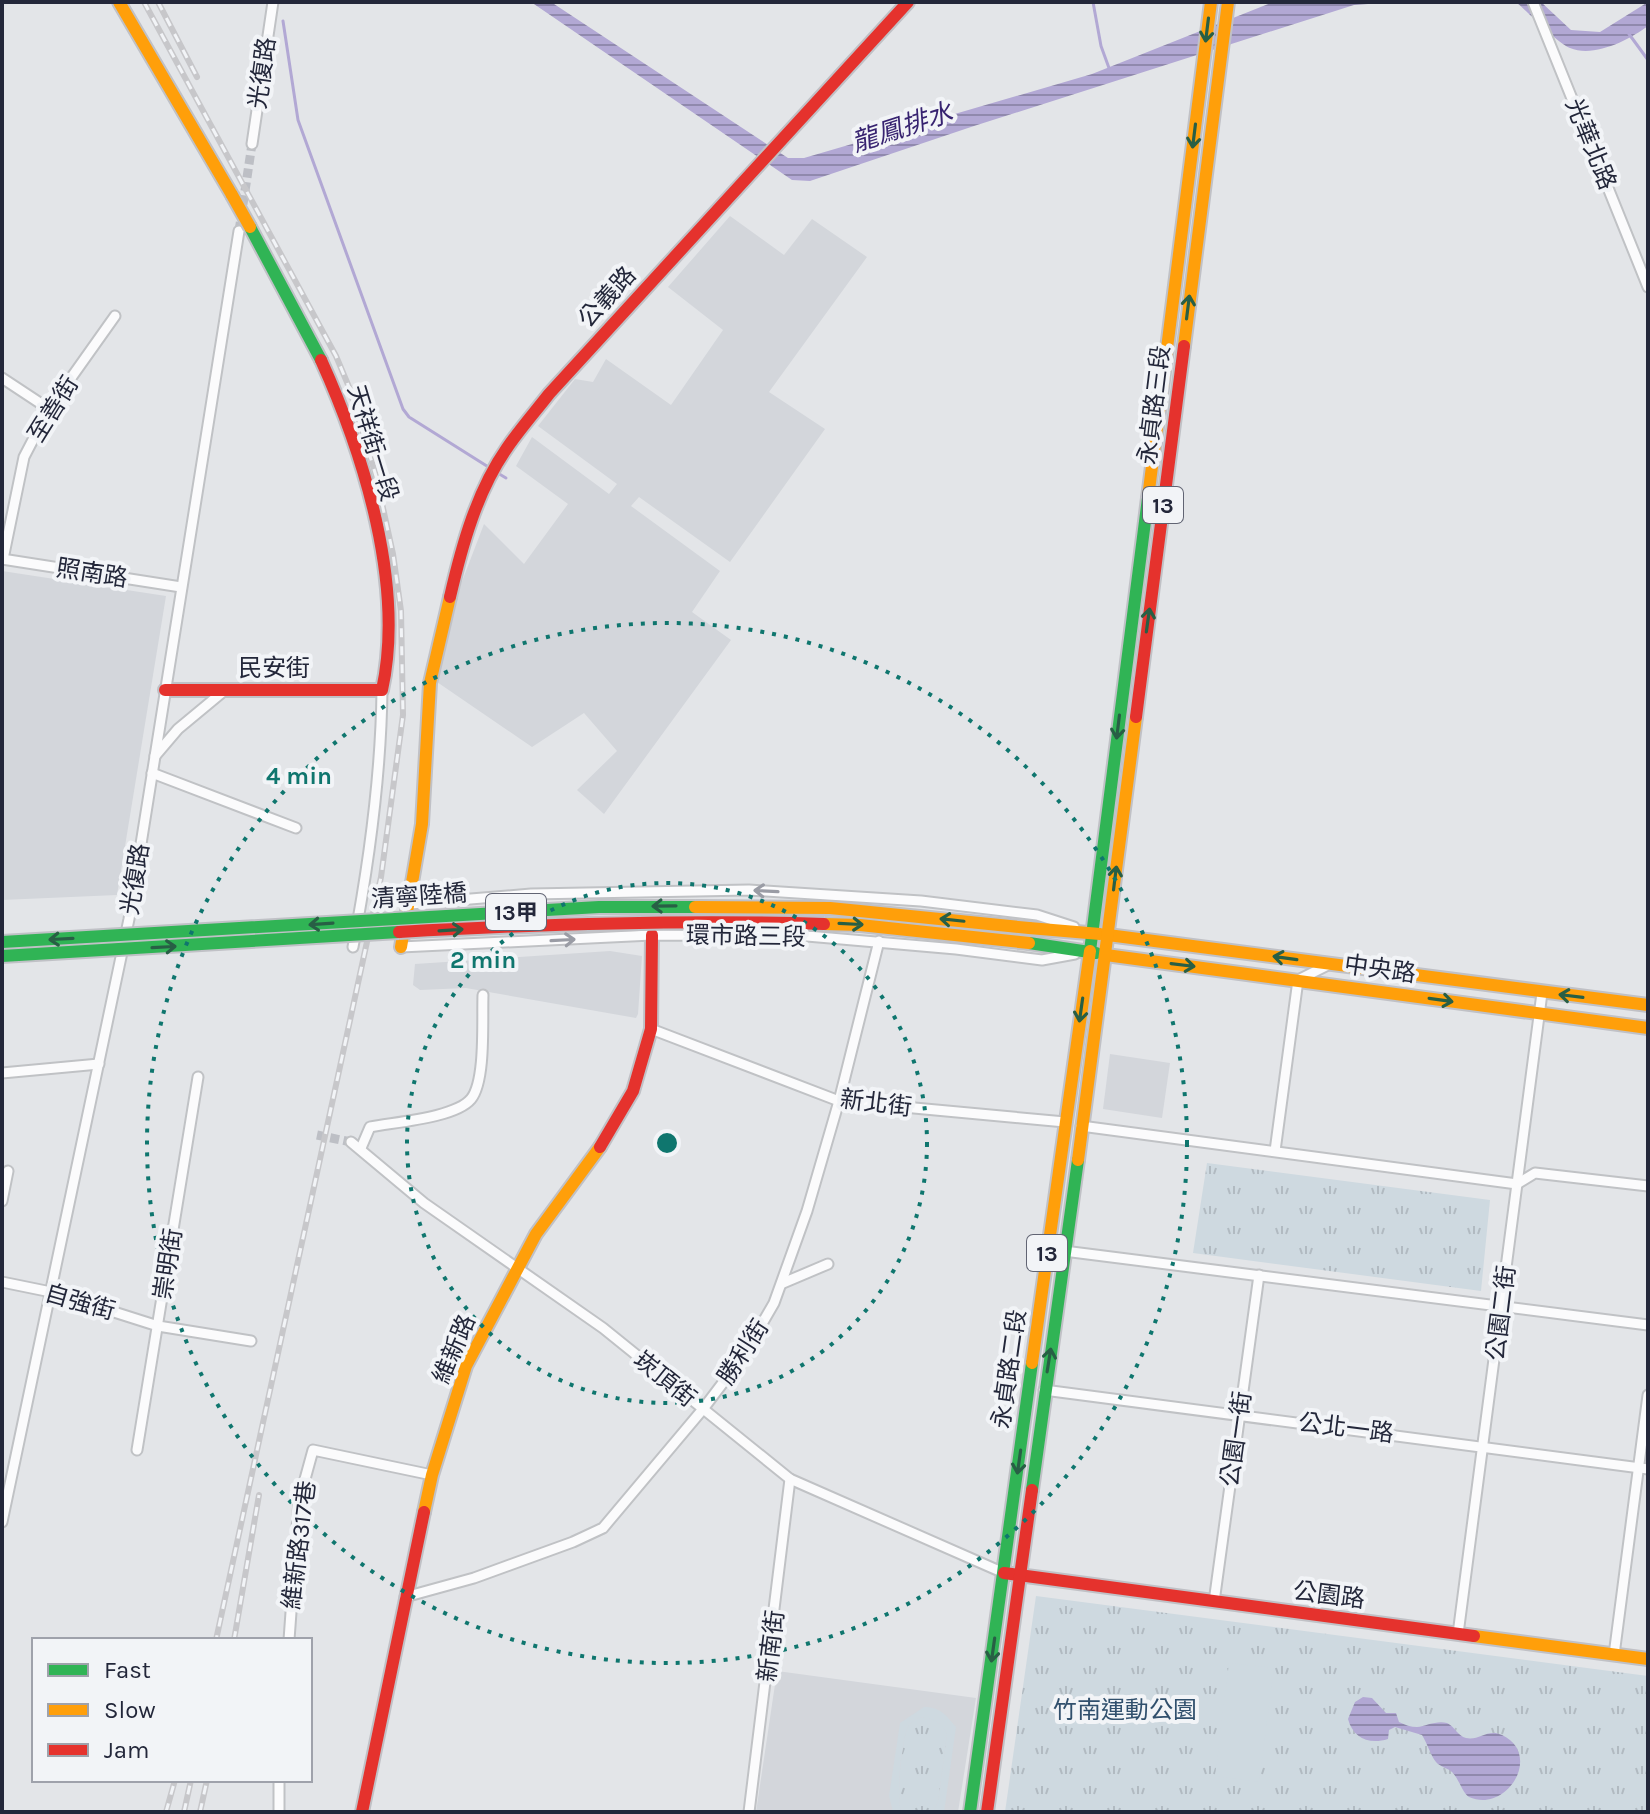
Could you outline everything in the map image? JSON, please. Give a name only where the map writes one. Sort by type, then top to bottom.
[{"type":"main road","name":"天祥街一段","points":[[119,2],[232,195],[244,229],[323,362],[369,497],[387,582],[391,655],[382,690]]},
{"type":"main road","name":"公義路","points":[[410,904],[425,794],[428,700],[435,657],[462,544],[489,479],[549,394],[908,2]]},
{"type":"main road","name":"永貞路三段","points":[[1092,933],[1211,2]]},
{"type":"main road","name":"永貞路三段","points":[[1106,955],[1228,2]]},
{"type":"main road","name":"民安街","points":[[165,690],[382,690]]},
{"type":"main road","points":[[401,947],[410,904]]},
{"type":"main road","name":"清寧陸橋","points":[[2,942],[599,907],[830,908],[1092,933]]},
{"type":"main road","name":"清寧陸橋","points":[[2,956],[542,924],[722,920],[860,925],[1090,952]]},
{"type":"main road","name":"13甲","points":[[1092,933],[1108,935]]},
{"type":"main road","name":"永貞路二段","points":[[970,1812],[1092,933]]},
{"type":"main road","name":"維新路","points":[[362,1812],[432,1475],[466,1366],[536,1234],[589,1165],[633,1091],[651,1029],[652,935]]},
{"type":"main road","name":"中央路","points":[[1108,935],[1648,1005]]},
{"type":"main road","name":"13甲","points":[[1090,952],[1106,955]]},
{"type":"main road","name":"中央路","points":[[1106,955],[1648,1028]]},
{"type":"main road","name":"永貞路二段","points":[[987,1812],[1106,955]]},
{"type":"main road","points":[[1039,1316],[1055,1318]]},
{"type":"main road","name":"公園路","points":[[1004,1573],[1648,1659]]},
{"type":"street","name":"光復路","points":[[252,144],[273,2]]},
{"type":"street","name":"光華北路","points":[[1533,2],[1644,264],[1648,287]]},
{"type":"street","name":"光復路","points":[[2,1522],[129,919],[181,587],[244,229]]},
{"type":"street","name":"至善街","points":[[2,559],[24,457],[49,409],[115,316]]},
{"type":"street","points":[[2,378],[49,409]]},
{"type":"street","name":"照南路","points":[[2,559],[181,587]]},
{"type":"street","points":[[155,756],[178,729],[225,690]]},
{"type":"street","name":"天祥街一段","points":[[353,947],[361,907],[381,732],[382,690]]},
{"type":"street","points":[[152,773],[296,828]]},
{"type":"street","name":"環市路三段","points":[[410,904],[531,894],[749,890],[921,901],[1037,915],[1092,933]]},
{"type":"street","points":[[702,891],[703,935]]},
{"type":"street","name":"環市路三段","points":[[401,947],[703,935],[807,936],[879,941],[1042,960],[1090,952]]},
{"type":"street","name":"勝利街","points":[[405,1597],[474,1578],[603,1528],[744,1355],[783,1283],[839,1101],[879,941]]},
{"type":"street","points":[[1275,1151],[1298,980],[1331,964]]},
{"type":"street","name":"公園二街","points":[[1458,1634],[1542,993]]},
{"type":"street","points":[[361,1148],[370,1127],[454,1111],[471,1099],[479,1083],[483,995]]},
{"type":"street","name":"新北街","points":[[651,1029],[839,1101],[1065,1122]]},
{"type":"street","points":[[2,1073],[99,1064]]},
{"type":"street","name":"崇明街","points":[[137,1450],[198,1077]]},
{"type":"street","points":[[1081,1126],[1517,1184],[1535,1173],[1648,1186]]},
{"type":"street","name":"崁頂街","points":[[351,1142],[424,1203],[603,1328],[790,1479],[1004,1573]]},
{"type":"street","points":[[2,1201],[8,1171]]},
{"type":"street","points":[[1064,1251],[1648,1325]]},
{"type":"street","points":[[783,1283],[828,1264]]},
{"type":"street","name":"公園一街","points":[[1214,1602],[1259,1275]]},
{"type":"street","name":"自強街","points":[[2,1282],[51,1292],[158,1326],[251,1341]]},
{"type":"street","name":"公北一路","points":[[1044,1390],[1644,1468]]},
{"type":"street","points":[[1614,1655],[1644,1468],[1648,1395]]},
{"type":"street","name":"維新路317巷","points":[[289,1638],[299,1501],[313,1450],[432,1475]]},
{"type":"street","name":"新南街","points":[[749,1812],[790,1479]]},
{"type":"street","points":[[279,1782],[279,1812]]},
{"type":"shaded area","points":[[531,2],[551,2],[788,158],[804,158],[1092,74],[1273,2],[1396,2],[1354,5],[810,181],[792,180]]},
{"type":"shaded area","points":[[1516,2],[1541,2],[1571,30],[1600,32],[1648,2],[1648,26],[1611,46],[1579,50],[1557,40]]},
{"type":"shaded area","points":[[730,216],[784,255],[812,219],[867,257],[769,392],[825,429],[730,562],[639,497],[631,506],[720,571],[692,612],[731,640],[604,814],[577,790],[617,751],[584,713],[532,747],[437,682],[461,584],[484,524],[524,564],[568,504],[516,466],[532,437],[609,494],[617,484],[538,426],[575,379],[593,382],[606,359],[671,405],[723,330],[668,287]]},
{"type":"shaded area","points":[[2,571],[166,596],[117,895],[2,900]]},
{"type":"shaded area","points":[[610,951],[642,956],[636,1018],[466,988],[420,990],[413,985],[415,964]]},
{"type":"shaded area","points":[[1110,1054],[1170,1063],[1162,1118],[1103,1109]]},
{"type":"shaded area","points":[[777,1671],[976,1698],[958,1812],[756,1812]]},
{"type":"shaded area","points":[[1363,1697],[1372,1698],[1386,1713],[1396,1713],[1399,1722],[1408,1726],[1443,1722],[1466,1738],[1492,1733],[1502,1735],[1514,1744],[1519,1755],[1520,1767],[1515,1780],[1496,1797],[1483,1800],[1469,1797],[1452,1772],[1436,1762],[1422,1735],[1395,1727],[1389,1730],[1388,1739],[1381,1741],[1358,1735],[1348,1719],[1355,1702]]},
{"type":"green space","points":[[1207,1163],[1490,1200],[1481,1291],[1193,1253]]},
{"type":"green space","name":"竹南運動公園","points":[[1036,1596],[1648,1676],[1648,1812],[1005,1812]]},
{"type":"green space","points":[[1229,1663],[1274,1668],[1259,1782],[1215,1776]]},
{"type":"green space","points":[[924,1707],[938,1710],[956,1727],[944,1812],[933,1812],[938,1802],[947,1734],[931,1719],[918,1718],[908,1727],[902,1756],[899,1783],[902,1812],[893,1812],[889,1796],[900,1723]]},
{"type":"green space","points":[[930,1717],[943,1726],[947,1734],[938,1802],[933,1812],[902,1812],[899,1784],[906,1734],[915,1720]]},
{"type":"waterway","points":[[1093,2],[1101,46],[1109,68]]},
{"type":"waterway","points":[[283,21],[298,120],[403,409],[409,417],[490,468]]},
{"type":"waterway","points":[[1629,34],[1648,60]]},
{"type":"waterway","points":[[496,472],[506,478]]},
{"type":"tunnel","points":[[239,231],[252,144]]},
{"type":"tunnel","points":[[317,1135],[351,1142]]},
{"type":"railway","points":[[144,2],[336,356],[349,387],[376,476],[393,554],[401,611],[403,715],[381,877],[216,1638]]},
{"type":"railway","points":[[158,2],[197,77]]},
{"type":"railway","points":[[234,1638],[259,1495]]},
{"type":"railway","points":[[166,1812],[174,1782]]},
{"type":"railway","points":[[184,1812],[191,1782]]},
{"type":"railway","points":[[200,1812],[207,1782]]},
{"type":"traffic: fast","points":[[250,227],[321,360]]},
{"type":"traffic: fast","points":[[1090,951],[1148,498]]},
{"type":"traffic: fast","points":[[2,942],[599,907],[695,907]]},
{"type":"traffic: fast","points":[[2,956],[399,932]]},
{"type":"traffic: fast","points":[[1029,943],[1096,953]]},
{"type":"traffic: fast","points":[[1032,1490],[1078,1160]]},
{"type":"traffic: fast","points":[[970,1812],[1032,1363]]},
{"type":"traffic: slow","points":[[119,2],[232,195]]},
{"type":"traffic: slow","points":[[1148,498],[1211,2]]},
{"type":"traffic: slow","points":[[1184,346],[1228,2]]},
{"type":"traffic: slow","points":[[232,195],[250,227]]},
{"type":"traffic: slow","points":[[401,947],[422,824],[430,683],[450,597]]},
{"type":"traffic: slow","points":[[1078,1160],[1136,717]]},
{"type":"traffic: slow","points":[[695,907],[830,908],[1029,928]]},
{"type":"traffic: slow","points":[[824,924],[1029,943]]},
{"type":"traffic: slow","points":[[1029,928],[1100,934]]},
{"type":"traffic: slow","points":[[1108,935],[1648,1005]]},
{"type":"traffic: slow","points":[[1032,1363],[1090,951]]},
{"type":"traffic: slow","points":[[1106,955],[1648,1028]]},
{"type":"traffic: slow","points":[[424,1512],[432,1475],[466,1366],[536,1234],[600,1147]]},
{"type":"traffic: slow","points":[[1474,1636],[1648,1659]]},
{"type":"traffic: jam","points":[[450,597],[465,538],[479,500],[496,465],[517,434],[549,394],[908,2]]},
{"type":"traffic: jam","points":[[1136,717],[1184,346]]},
{"type":"traffic: jam","points":[[165,690],[382,690],[388,650],[384,565],[365,479],[321,360]]},
{"type":"traffic: jam","points":[[399,932],[612,923],[824,924]]},
{"type":"traffic: jam","points":[[600,1147],[633,1091],[651,1029],[652,935]]},
{"type":"traffic: jam","points":[[987,1812],[1032,1490]]},
{"type":"traffic: jam","points":[[362,1812],[424,1512]]},
{"type":"traffic: jam","points":[[1004,1573],[1474,1636]]},
{"type":"water label","name":"龍鳳排水","points":[[902,127]]}]
